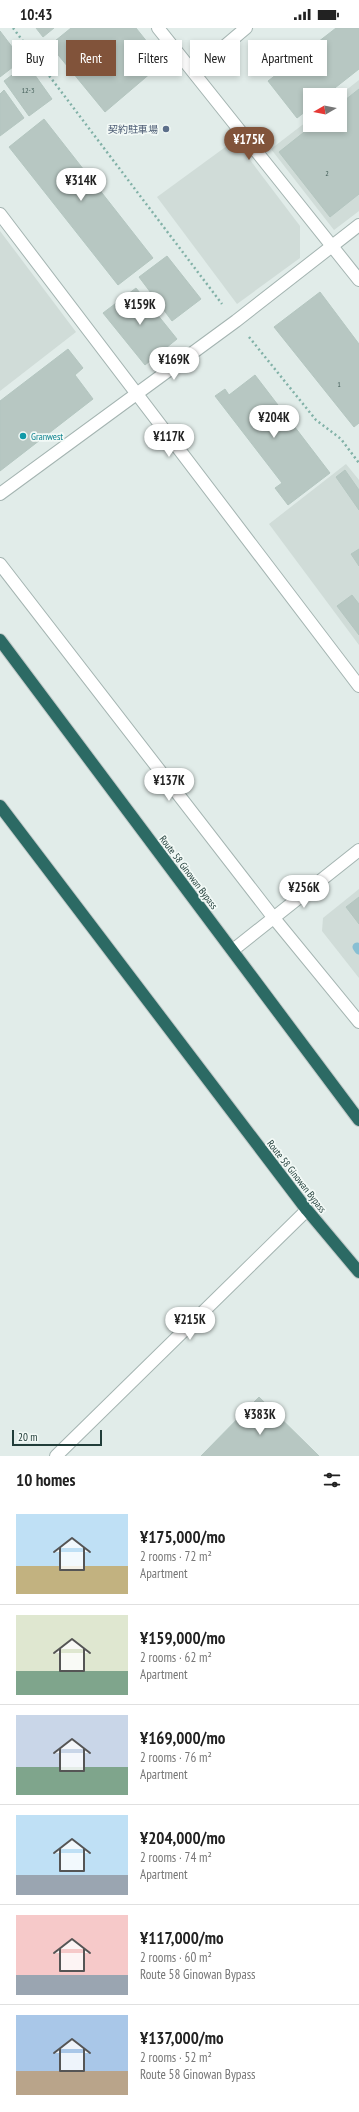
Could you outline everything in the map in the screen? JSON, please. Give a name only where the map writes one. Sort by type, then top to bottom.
[{"type":"highway","name":"Route 58 Ginowan Bypass","points":[[0,640],[359,1120]]},
{"type":"highway","name":"Route 58 Ginowan Bypass","points":[[0,806],[307,1210],[359,1272]]},
{"type":"street","points":[[158,28],[190,67]]},
{"type":"street","points":[[232,40],[246,28]]},
{"type":"street","points":[[197,76],[359,280]]},
{"type":"street","points":[[0,214],[135,394],[359,686]]},
{"type":"street","points":[[0,494],[236,321],[333,247],[359,225]]},
{"type":"street","points":[[0,564],[273,917],[359,1022]]},
{"type":"street","points":[[233,950],[359,850]]},
{"type":"street","points":[[56,1456],[307,1210]]},
{"type":"path","points":[[13,28],[236,321],[316,420],[341,439],[359,463]]},
{"type":"shaded area","points":[[359,80],[359,211],[334,230],[271,149],[303,124],[303,132],[347,132],[347,89]]},
{"type":"shaded area","points":[[235,140],[300,226],[300,258],[237,304],[157,197]]},
{"type":"shaded area","points":[[0,231],[76,332],[0,391]]},
{"type":"shaded area","points":[[346,464],[359,480],[359,645],[269,524]]},
{"type":"shaded area","points":[[359,889],[359,978],[322,931],[323,918]]},
{"type":"building","points":[[36,28],[54,28],[43,37]]},
{"type":"building","points":[[71,28],[136,28],[146,40],[124,40],[124,76],[147,76],[105,112],[75,76],[116,76],[116,40],[66,40],[66,64],[58,55],[58,40],[56,40]]},
{"type":"building","points":[[336,28],[359,28],[359,69],[335,88],[303,88],[303,113],[297,118],[268,81],[274,76],[327,76],[327,40],[321,40]]},
{"type":"building","points":[[0,31],[12,47],[12,68],[0,77]]},
{"type":"building","points":[[12,75],[36,76],[52,99],[29,116],[4,81]]},
{"type":"building","points":[[359,89],[359,194],[330,217],[279,152],[304,132],[347,132],[347,98]]},
{"type":"building","points":[[4,90],[24,118],[0,136],[0,94]]},
{"type":"building","points":[[44,119],[153,258],[118,285],[9,147]]},
{"type":"building","points":[[167,256],[201,299],[172,321],[139,277]]},
{"type":"building","points":[[136,288],[177,339],[145,365],[103,313]]},
{"type":"building","points":[[320,292],[359,344],[359,423],[354,427],[274,327]]},
{"type":"building","name":"Granwest","points":[[68,349],[83,368],[75,375],[93,399],[0,471],[0,401]]},
{"type":"building","points":[[255,375],[330,473],[288,505],[275,488],[282,483],[215,396],[225,389],[229,395]]},
{"type":"building","points":[[345,470],[359,490],[359,510],[336,477]]},
{"type":"building","points":[[359,549],[359,566],[351,554]]},
{"type":"building","points":[[352,595],[359,604],[359,635],[337,606]]},
{"type":"building","points":[[359,897],[359,924],[346,907]]},
{"type":"building","points":[[259,1397],[319,1456],[201,1456]]},
{"type":"place","name":"契約駐車場","points":[[166,129]]},
{"type":"place","name":"Granwest","points":[[23,436]]}]
